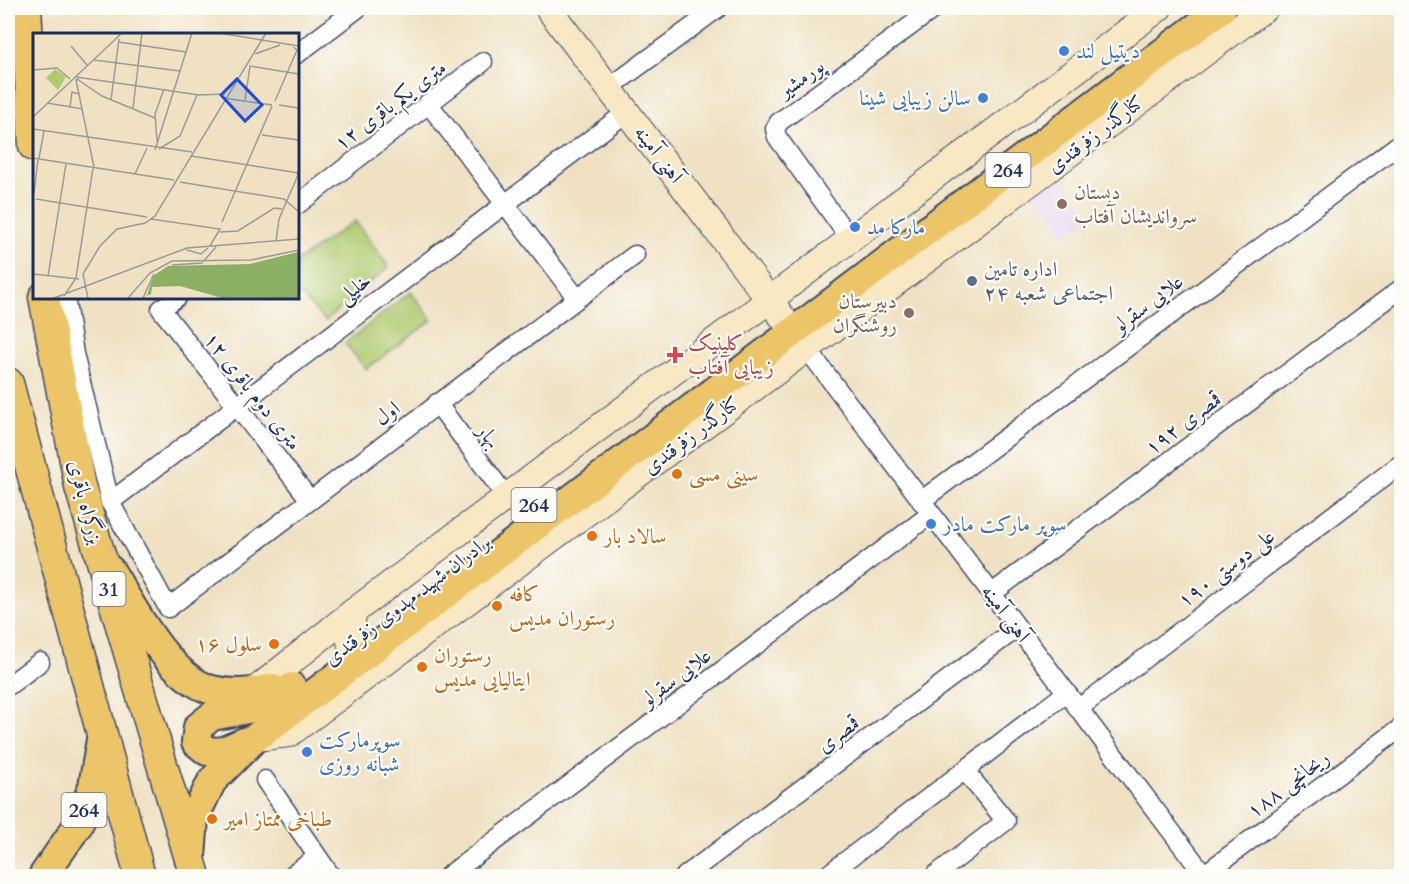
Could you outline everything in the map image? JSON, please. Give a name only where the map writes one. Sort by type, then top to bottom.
[{"type":"highway","points":[[26,8],[33,125]]},
{"type":"highway","points":[[8,64],[24,73],[31,83]]},
{"type":"highway","name":"بزرگراه باقری","points":[[44,298],[80,487],[193,870]]},
{"type":"highway","name":"31","points":[[8,383],[140,876]]},
{"type":"main road","name":"آهنی آمینه","points":[[548,8],[788,325]]},
{"type":"main road","name":"کنارگذر زفرقندی","points":[[255,738],[289,734],[498,579],[788,325],[850,239],[1159,8]]},
{"type":"main road","name":"برادران شهید مهدوی زفرقندی","points":[[193,870],[194,818],[212,781],[255,738],[530,531],[788,325],[1194,8]]},
{"type":"main road","name":"برادران شهید مهدوی زفرقندی","points":[[255,738],[221,752],[207,751],[196,742],[198,727],[212,717],[278,703],[285,693],[350,642],[1222,8]]},
{"type":"main road","name":"کنارگذر زفرقندی","points":[[253,692],[505,495],[788,325],[1264,8]]},
{"type":"main road","points":[[99,552],[140,619],[170,661],[190,677],[211,690],[253,692],[273,688],[285,693]]},
{"type":"main road","points":[[350,642],[353,612]]},
{"type":"main road","name":"264","points":[[43,876],[78,825],[93,786],[102,734]]},
{"type":"main road","points":[[43,876],[56,872],[66,876]]},
{"type":"street","points":[[298,53],[358,8]]},
{"type":"street","points":[[609,88],[718,8]]},
{"type":"street","name":"پورمشیر","points":[[850,239],[777,138],[775,129],[779,122],[935,8]]},
{"type":"street","name":"۱۲ متری یکم باقری","points":[[298,204],[483,62]]},
{"type":"street","points":[[428,103],[576,297]]},
{"type":"street","name":"خلیلی","points":[[110,502],[627,112]]},
{"type":"street","name":"علایی سقرلو","points":[[448,876],[1401,142]]},
{"type":"street","name":"اول","points":[[110,502],[168,608],[576,297],[635,255]]},
{"type":"street","name":"قمصری ۱۹۲","points":[[991,594],[1401,288]]},
{"type":"street","points":[[65,298],[74,354],[110,502]]},
{"type":"street","name":"۱۲ متری دوم باقری","points":[[176,298],[161,309],[309,500]]},
{"type":"street","name":"آهنی آمینه","points":[[788,325],[1203,876]]},
{"type":"street","name":"بهار","points":[[437,403],[505,495]]},
{"type":"street","name":"علی دوستی ۱۹۰","points":[[1078,709],[1401,463]]},
{"type":"street","points":[[498,579],[530,531]]},
{"type":"street","name":"قمصری","points":[[685,876],[1017,628]]},
{"type":"street","points":[[8,686],[40,662]]},
{"type":"street","points":[[826,876],[1066,693]]},
{"type":"street","name":"ریحانچی ۱۸۸","points":[[1203,876],[1401,727]]},
{"type":"street","points":[[934,876],[1006,821],[965,771]]},
{"type":"street","points":[[265,780],[331,876]]},
{"type":"street","points":[[291,876],[317,857]]},
{"type":"shaded area","name":"دبستان سرواندیشان آفتاب","points":[[1059,173],[1091,216],[1065,235],[1034,192]]},
{"type":"green space","points":[[355,221],[389,267],[325,321],[298,292],[298,260]]},
{"type":"green space","points":[[411,292],[432,320],[366,369],[345,343]]},
{"type":"place","name":"دیتیل لند","points":[[1064,51]]},
{"type":"place","name":"سالن زیبایی شینا","points":[[983,98]]},
{"type":"place","name":"دبستان سرواندیشان آفتاب","points":[[1062,204]]},
{"type":"place","name":"مارکا مد","points":[[855,227]]},
{"type":"place","name":"اداره تامین اجتماعی شعبه ۲۴","points":[[972,281]]},
{"type":"place","name":"دبیرستان روشنگران","points":[[909,313]]},
{"type":"place","name":"کلینیک زیبایی آفتاب","points":[[675,355]]},
{"type":"place","name":"سینی مسی","points":[[677,474]]},
{"type":"place","name":"سوپر مارکت مادر","points":[[931,524]]},
{"type":"place","name":"سالاد بار","points":[[592,536]]},
{"type":"place","name":"کافه رستوران مدیس","points":[[497,606]]},
{"type":"place","name":"سلول ۱۶","points":[[274,644]]},
{"type":"place","name":"رستوران ایتالیایی مدیس","points":[[422,667]]},
{"type":"place","name":"سوپرمارکت شبانه روزی","points":[[307,752]]},
{"type":"place","name":"طباخی ممتاز امیر","points":[[212,819]]}]
